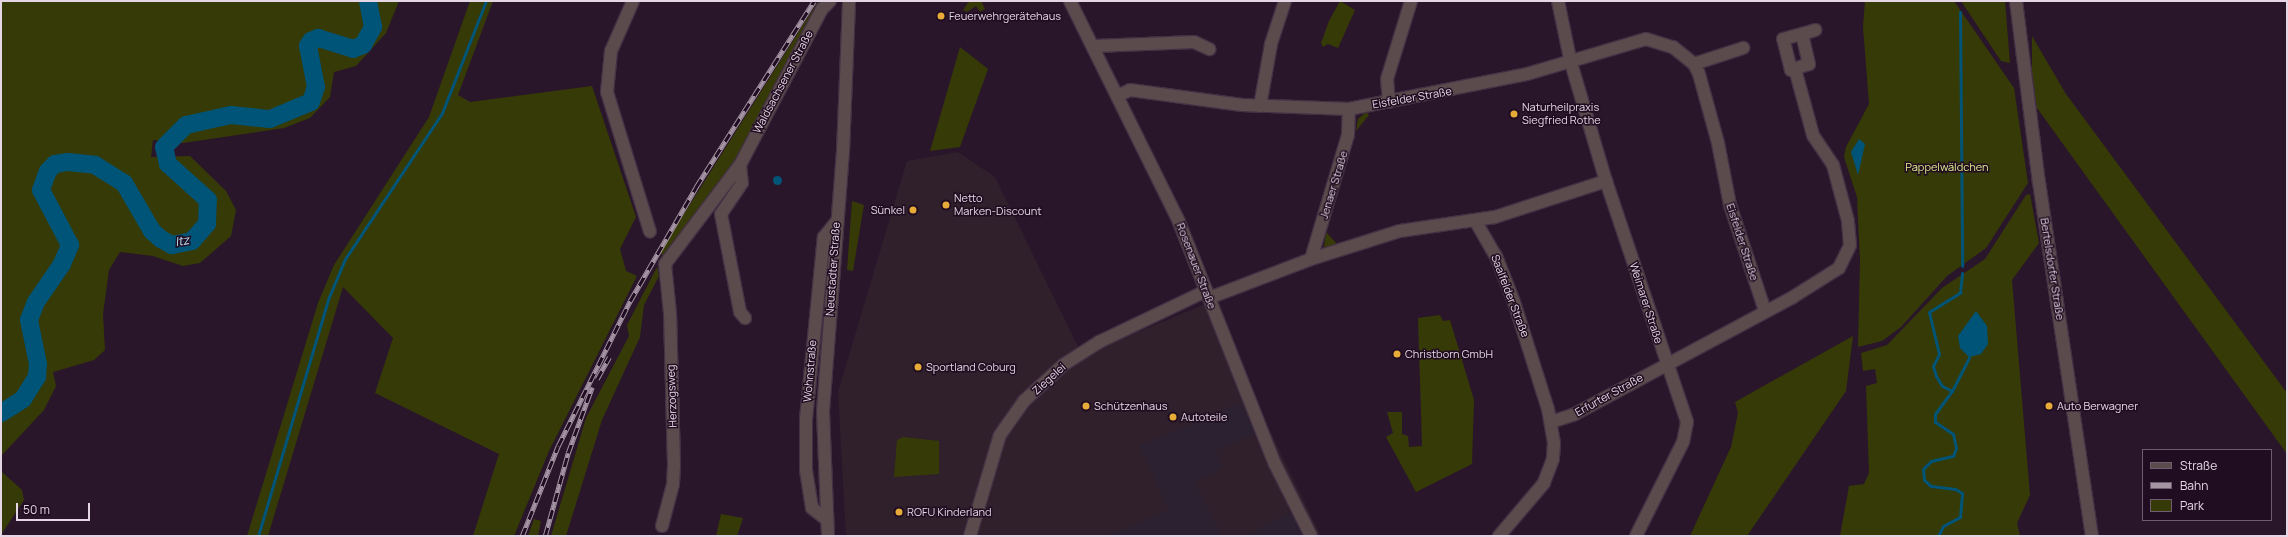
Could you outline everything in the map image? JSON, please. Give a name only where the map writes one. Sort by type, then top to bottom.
[{"type":"street","points":[[634,1],[611,51],[607,92],[650,232]]},
{"type":"street","name":"Waldsachsener Straße","points":[[665,264],[740,164],[822,9],[830,1]]},
{"type":"street","name":"Neustadter Straße","points":[[828,536],[826,519],[823,412],[837,221],[849,1]]},
{"type":"street","name":"Rosenauer Straße","points":[[1070,1],[1095,46],[1179,222],[1275,464],[1311,536]]},
{"type":"street","points":[[1260,106],[1271,44],[1285,1]]},
{"type":"street","points":[[1389,102],[1386,79],[1411,1]]},
{"type":"street","name":"Weimarer Straße","points":[[1558,1],[1571,63],[1606,181],[1687,422],[1687,432],[1636,536]]},
{"type":"street","name":"Bertelsdorfer Straße","points":[[2016,1],[2039,182],[2092,536]]},
{"type":"street","points":[[1802,34],[1809,64],[1791,70],[1783,39],[1815,30]]},
{"type":"street","name":"Eisfelder Straße","points":[[1119,95],[1130,90],[1260,106],[1349,109],[1450,92],[1571,63],[1646,39],[1673,47],[1694,64],[1718,143],[1730,205],[1765,311]]},
{"type":"street","points":[[1095,46],[1194,42],[1209,49]]},
{"type":"street","points":[[1694,64],[1742,48]]},
{"type":"street","points":[[1666,363],[1828,278],[1839,268],[1850,245],[1848,221],[1833,165],[1813,135],[1795,69]]},
{"type":"street","name":"Jenaer Straße","points":[[1310,259],[1348,135],[1349,109]]},
{"type":"street","points":[[740,164],[742,183],[721,214],[740,312],[745,318]]},
{"type":"street","points":[[1208,295],[1310,259],[1400,231],[1476,222],[1606,181]]},
{"type":"street","name":"Wohnstraße","points":[[826,519],[812,508],[806,470],[806,419],[824,237],[837,221]]},
{"type":"street","name":"Saalfelder Straße","points":[[1476,222],[1496,256],[1514,302],[1551,422],[1553,459],[1547,478],[1529,504],[1499,536]]},
{"type":"street","name":"Herzogsweg","points":[[662,526],[672,490],[674,464],[670,314],[665,264]]},
{"type":"street","name":"Ziegelei","points":[[970,536],[1000,435],[1024,401],[1063,365],[1099,342],[1208,295]]},
{"type":"street","name":"Erfurter Straße","points":[[1551,422],[1575,414],[1666,363]]},
{"type":"shaded area","points":[[958,152],[995,177],[1082,355],[1208,303],[1321,536],[846,536],[838,392],[907,161]]},
{"type":"shaded area","points":[[1240,403],[1255,434],[1215,451],[1222,468],[1194,482],[1221,536],[1109,536],[1169,510],[1140,446]]},
{"type":"shaded area","points":[[1293,511],[1305,536],[1247,536]]},
{"type":"green space","points":[[1,1],[399,1],[386,33],[356,66],[334,72],[330,97],[310,118],[284,128],[183,143],[153,140],[151,157],[190,156],[226,191],[236,210],[231,236],[200,263],[183,266],[153,256],[120,252],[109,270],[103,314],[105,350],[94,360],[53,372],[56,386],[44,410],[2,455],[1,466]]},
{"type":"green space","points":[[470,1],[493,1],[458,95],[470,102],[592,86],[636,217],[620,249],[626,271],[637,276],[549,451],[514,536],[473,536],[499,454],[375,393],[393,338],[343,287],[268,536],[247,536],[318,303],[334,265],[429,117]]},
{"type":"green space","points":[[818,1],[824,1],[738,162],[665,259],[660,252]]},
{"type":"green space","points":[[969,1],[981,1],[985,9],[980,12],[976,6],[967,12],[963,10]]},
{"type":"green space","points":[[1340,1],[1355,10],[1338,48],[1328,44],[1323,47],[1321,43],[1329,21]]},
{"type":"green space","name":"Pappelwäldchen","points":[[1865,1],[1954,1],[2014,88],[2028,183],[1986,248],[1947,276],[1901,327],[1882,341],[1858,347],[1860,260],[1857,197],[1844,157],[1846,147],[1869,104],[1863,27]]},
{"type":"green space","points":[[1961,1],[2005,1],[2010,63],[2001,61]]},
{"type":"green space","points":[[2032,36],[2066,94],[2287,393],[2287,454],[2037,108],[2032,81]]},
{"type":"green space","points":[[960,47],[988,69],[960,147],[930,151]]},
{"type":"green space","points":[[1366,112],[1369,115],[1356,131],[1358,119]]},
{"type":"green space","points":[[2030,194],[2039,243],[2012,280],[2030,495],[2017,523],[2020,536],[1840,536],[1849,486],[1864,484],[1869,473],[1866,386],[1877,383],[1875,369],[1863,371],[1861,353],[1887,345],[1942,288],[1985,259],[2026,195]]},
{"type":"green space","points":[[852,201],[864,205],[853,271],[847,270]]},
{"type":"green space","points":[[1326,232],[1338,245],[1324,247]]},
{"type":"green space","points":[[657,267],[659,276],[644,305],[640,337],[602,420],[566,536],[551,536],[586,418],[629,336],[627,325]]},
{"type":"green space","points":[[1440,315],[1443,321],[1450,320],[1474,400],[1472,464],[1416,492],[1386,437],[1393,433],[1387,412],[1402,412],[1402,434],[1408,436],[1409,447],[1422,446],[1418,318]]},
{"type":"green space","points":[[1853,336],[1846,391],[1747,536],[1690,536],[1731,447],[1738,413],[1735,402]]},
{"type":"green space","points":[[903,437],[939,441],[939,474],[894,477],[897,440]]},
{"type":"green space","points":[[1,471],[22,490],[24,500],[1,535]]},
{"type":"green space","points":[[721,514],[743,518],[737,536],[716,536]]},
{"type":"green space","points":[[534,519],[541,521],[538,536],[528,536]]},
{"type":"water","points":[[1859,139],[1865,144],[1858,175],[1851,152]]},
{"type":"water","points":[[775,176],[779,176],[781,180],[779,184],[775,184],[773,182],[773,178]]},
{"type":"water","points":[[1976,311],[1987,326],[1988,344],[1981,354],[1969,357],[1960,348],[1958,336]]},
{"type":"waterway","name":"Itz","points":[[1,413],[23,399],[37,377],[38,364],[29,320],[36,302],[62,264],[70,245],[41,190],[48,171],[55,164],[68,162],[95,165],[124,183],[152,231],[161,239],[172,245],[192,241],[207,224],[208,200],[168,164],[164,147],[186,125],[231,115],[270,119],[311,102],[316,87],[308,46],[311,41],[318,38],[353,49],[363,45],[373,27],[368,1]]},
{"type":"waterway","points":[[258,536],[329,297],[345,259],[442,113],[486,1]]},
{"type":"waterway","points":[[1960,12],[1962,266]]},
{"type":"waterway","points":[[1938,536],[1943,526],[1960,517],[1962,493],[1955,489],[1931,486],[1924,480],[1923,469],[1931,461],[1953,456],[1956,448],[1953,434],[1935,422],[1935,414],[1952,391],[1942,386],[1936,376],[1933,366],[1939,354],[1929,312],[1960,293],[1962,273]]},
{"type":"waterway","points":[[1952,391],[1969,357]]},
{"type":"railway","points":[[522,536],[558,446],[630,301],[696,187],[814,1]]},
{"type":"railway","points":[[597,379],[609,357]]},
{"type":"railway","points":[[545,536],[568,453],[592,387]]},
{"type":"place","name":"Feuerwehrgerätehaus","points":[[941,16]]},
{"type":"place","name":"Naturheilpraxis Siegfried Rothe","points":[[1514,114]]},
{"type":"place","name":"Netto Marken-Discount","points":[[946,205]]},
{"type":"place","name":"Sünkel","points":[[913,210]]},
{"type":"place","name":"Christborn GmbH","points":[[1397,354]]},
{"type":"place","name":"Sportland Coburg","points":[[918,367]]},
{"type":"place","name":"Schützenhaus","points":[[1086,406]]},
{"type":"place","name":"Auto Berwagner","points":[[2049,406]]},
{"type":"place","name":"Autoteile","points":[[1173,417]]},
{"type":"place","name":"ROFU Kinderland","points":[[899,512]]}]
